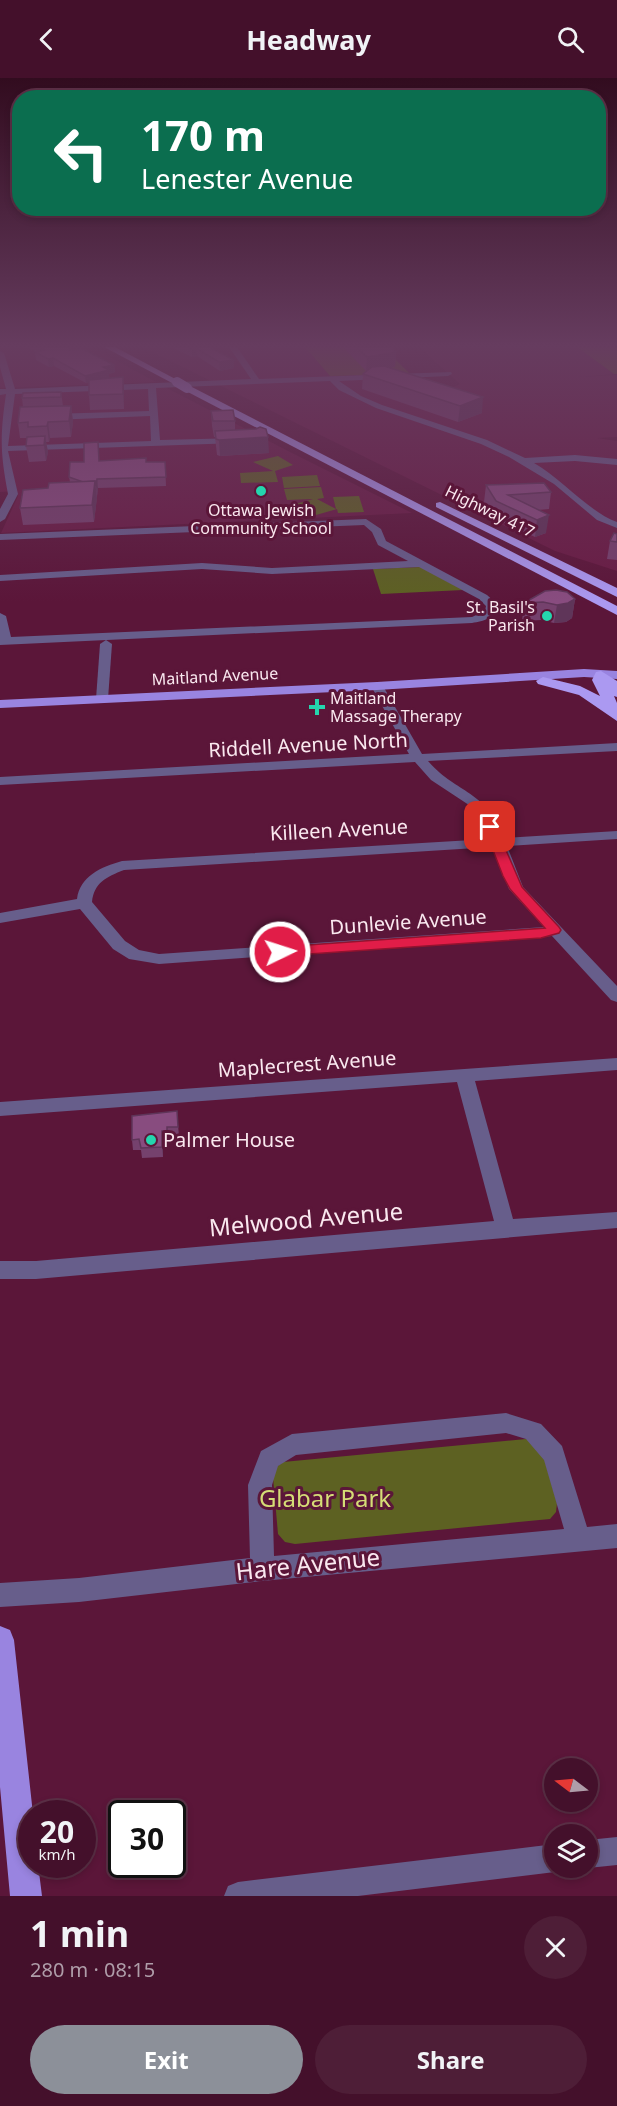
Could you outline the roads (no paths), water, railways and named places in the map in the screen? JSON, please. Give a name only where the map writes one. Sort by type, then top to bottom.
[{"type":"highway","points":[[278,432],[617,611]]},
{"type":"highway","points":[[293,432],[395,482]]},
{"type":"highway","name":"Highway 417","points":[[426,498],[617,593]]},
{"type":"highway","points":[[521,544],[609,576]]},
{"type":"highway","points":[[617,693],[610,680],[602,675],[598,680],[617,715]]},
{"type":"highway","points":[[543,681],[585,691],[617,715]]},
{"type":"main road","name":"Maitland Avenue","points":[[432,683],[458,679],[573,673],[617,675]]},
{"type":"main road","name":"Maitland Avenue","points":[[0,704],[432,683],[588,679],[602,675]]},
{"type":"main road","points":[[0,1640],[26,1896]]},
{"type":"street","points":[[0,519],[13,494],[1,449],[5,432]]},
{"type":"street","points":[[155,432],[156,443]]},
{"type":"street","points":[[455,432],[487,443],[550,477],[602,518],[617,525]]},
{"type":"street","points":[[1,449],[245,440]]},
{"type":"street","points":[[520,461],[575,458],[617,462]]},
{"type":"street","points":[[0,537],[366,522],[377,531],[382,543],[483,597],[492,605],[492,612],[484,618],[472,620],[3,641],[0,616]]},
{"type":"street","points":[[0,578],[202,566],[272,571],[420,564]]},
{"type":"street","points":[[102,699],[106,644]]},
{"type":"street","points":[[377,686],[419,759],[430,773],[484,812],[509,876],[517,889],[617,996]]},
{"type":"street","name":"Riddell Avenue North","points":[[0,781],[617,747]]},
{"type":"street","name":"Killeen Avenue","points":[[84,903],[85,891],[96,875],[122,866],[617,835]]},
{"type":"street","points":[[0,918],[84,903]]},
{"type":"street","name":"Dunlevie Avenue","points":[[84,903],[118,945],[135,955],[159,959],[529,934],[554,930]]},
{"type":"street","name":"Maplecrest Avenue","points":[[0,1109],[617,1065]]},
{"type":"street","points":[[465,1077],[506,1228]]},
{"type":"street","name":"Melwood Avenue","points":[[0,1270],[36,1270],[617,1220]]},
{"type":"street","points":[[262,1569],[260,1485],[270,1458],[292,1445],[506,1423],[533,1431],[554,1455],[579,1540]]},
{"type":"street","name":"Hare Avenue","points":[[0,1595],[79,1590],[262,1569],[617,1536]]},
{"type":"street","points":[[598,1853],[617,1851]]},
{"type":"street","points":[[238,1896],[544,1859]]},
{"type":"place","name":"Ottawa Jewish Community School","points":[[261,491]]},
{"type":"place","name":"St. Basil's Parish","points":[[547,616]]},
{"type":"place","name":"Maitland Massage Therapy","points":[[317,707]]},
{"type":"place","name":"Palmer House","points":[[151,1140]]},
{"type":"park label","name":"Glabar Park","points":[[325,1499]]}]
